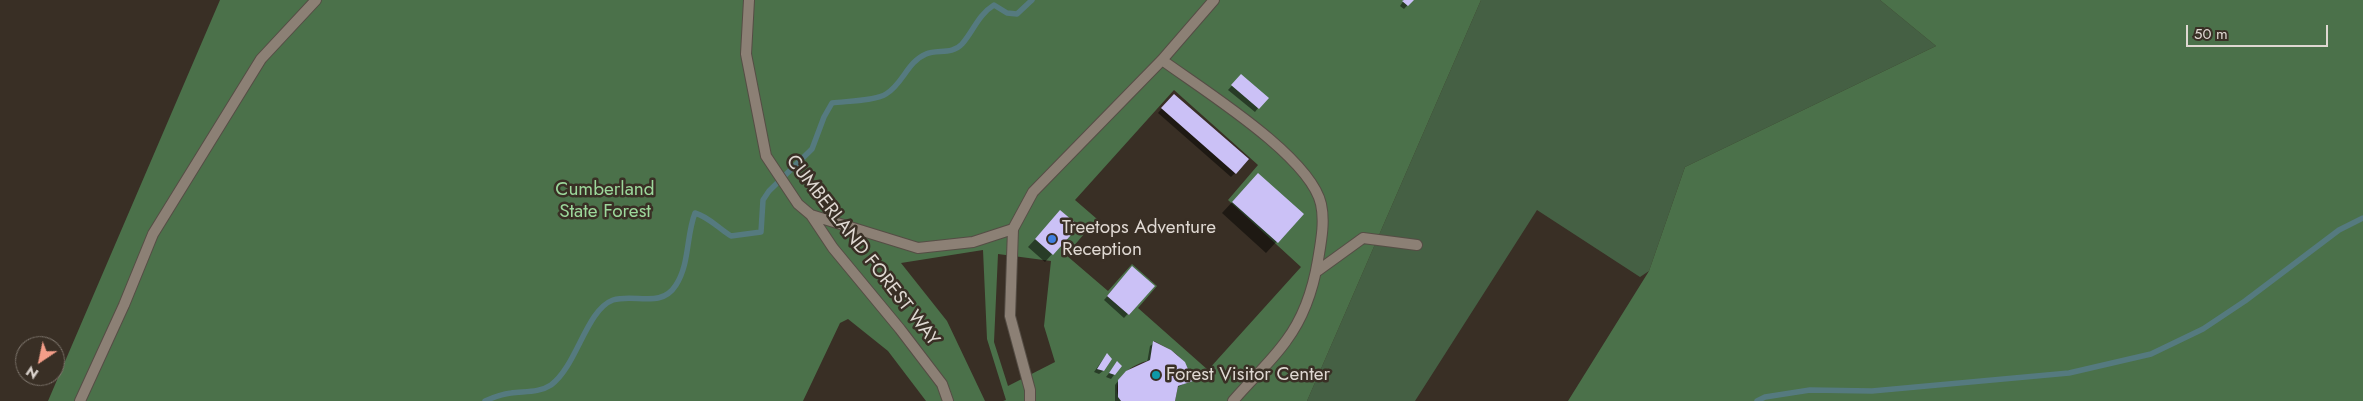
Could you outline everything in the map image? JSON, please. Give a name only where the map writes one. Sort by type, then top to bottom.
[{"type":"lane","points":[[80,401],[124,305],[153,234],[261,59],[316,0]]},
{"type":"lane","name":"CUMBERLAND FOREST WAY","points":[[749,0],[746,54],[766,156],[798,204],[811,215],[833,248],[900,329],[942,384],[948,401]]},
{"type":"lane","points":[[1030,401],[1030,390],[1010,316],[1013,229],[1033,192],[1162,60],[1214,0]]},
{"type":"lane","points":[[1162,60],[1259,130],[1282,149],[1311,181],[1321,203],[1323,227],[1316,272],[1304,314],[1286,342],[1233,401]]},
{"type":"lane","points":[[811,215],[918,248],[973,242],[1013,229]]},
{"type":"lane","points":[[1316,272],[1364,238],[1416,245]]},
{"type":"green space","name":"Cumberland State Forest","points":[[220,0],[1481,0],[1307,401],[1175,401],[1178,386],[1193,380],[1186,365],[1178,356],[1154,341],[1150,360],[1129,369],[1119,380],[1117,393],[1121,401],[1003,401],[1006,400],[987,339],[983,250],[901,263],[947,321],[985,401],[926,401],[888,351],[848,319],[840,323],[803,401],[48,401],[54,386],[65,386],[65,361]],"holes":[[[1174,90],[1258,165],[1228,200],[1301,267],[1208,370],[1138,308],[1157,286],[1132,264],[1108,291],[1066,255],[1097,219],[1075,200]],[[998,254],[1051,261],[1044,326],[1055,362],[1008,386],[994,342]],[[1132,267],[1154,286],[1129,315],[1107,296]]]},
{"type":"green space","points":[[1481,0],[1880,0],[1936,46],[1685,167],[1649,271],[1640,277],[1537,210],[1415,401],[1307,401]]},
{"type":"green space","points":[[1880,0],[2363,0],[2363,401],[1568,401],[1649,271],[1685,167],[1936,46]]},
{"type":"building","points":[[1414,0],[1408,6],[1402,1]]},
{"type":"building","points":[[1241,74],[1269,98],[1259,109],[1231,85]]},
{"type":"building","points":[[1174,94],[1249,159],[1236,174],[1161,108]]},
{"type":"building","points":[[1258,173],[1304,214],[1278,243],[1232,202]]},
{"type":"building","points":[[1060,210],[1079,226],[1053,255],[1035,239]]},
{"type":"building","points":[[1132,266],[1155,286],[1129,315],[1107,296]]},
{"type":"building","name":"Forest Visitor Center","points":[[1153,341],[1171,350],[1185,362],[1193,381],[1178,386],[1175,401],[1121,401],[1118,397],[1118,380],[1126,371],[1150,360]]},
{"type":"building","points":[[1107,353],[1112,359],[1104,371],[1097,369]]},
{"type":"building","points":[[1117,361],[1122,366],[1115,375],[1109,373]]},
{"type":"waterway","points":[[485,401],[504,394],[536,391],[551,385],[568,365],[588,326],[596,315],[613,300],[621,298],[655,298],[670,292],[676,285],[684,268],[695,213],[709,220],[731,236],[761,232],[763,200],[769,191],[812,149],[824,117],[832,103],[868,99],[886,94],[897,85],[914,62],[926,54],[954,50],[962,44],[984,13],[994,5],[1007,13],[1017,14],[1032,0]]},
{"type":"waterway","points":[[1757,401],[1765,397],[1810,390],[1872,391],[2069,373],[2151,354],[2203,329],[2245,301],[2339,230],[2363,218]]},
{"type":"place","name":"Treetops Adventure Reception","points":[[1052,239]]},
{"type":"place","name":"Forest Visitor Center","points":[[1156,375]]}]
